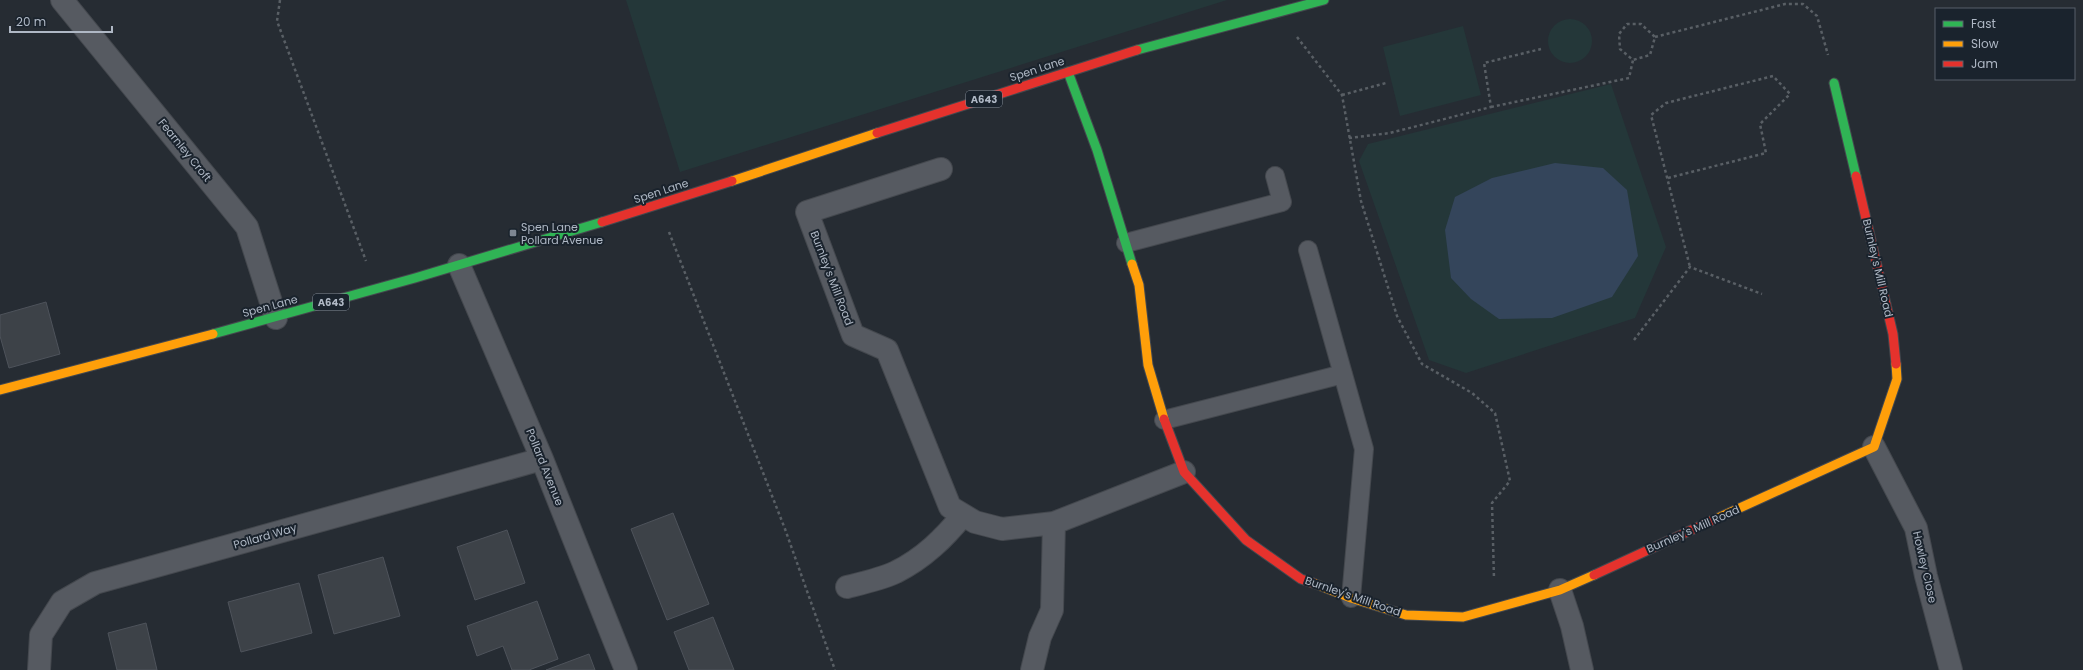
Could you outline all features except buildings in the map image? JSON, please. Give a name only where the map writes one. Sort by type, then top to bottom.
[{"type":"street","name":"Fearnley Croft","points":[[62,0],[247,227],[276,318]]},
{"type":"street","name":"Spen Lane","points":[[0,390],[276,318],[459,265],[658,205],[1068,72],[1174,40],[1317,1]]},
{"type":"street","name":"Burnley's Mill Road","points":[[1068,72],[1097,150],[1139,285],[1148,365],[1164,420],[1184,472],[1246,540],[1301,579],[1351,598],[1406,615],[1463,617],[1560,590],[1874,447],[1897,378],[1893,334],[1834,83]]},
{"type":"street","name":"Burnley's Mill Road","points":[[941,169],[807,212],[853,335],[887,350],[950,507],[975,522],[1002,529],[1054,523],[1184,472]]},
{"type":"street","name":"Pollard Avenue","points":[[459,265],[542,459],[626,670]]},
{"type":"street","name":"Howley Close","points":[[1874,447],[1916,528],[1926,576],[1951,670]]},
{"type":"street","name":"Pollard Way","points":[[39,670],[41,635],[62,602],[95,583],[542,459]]},
{"type":"street","points":[[847,587],[895,573],[924,556],[945,537],[964,515]]},
{"type":"street","points":[[1032,670],[1040,637],[1052,610],[1054,523]]},
{"type":"street","points":[[1560,590],[1572,626],[1582,670]]},
{"type":"lane","points":[[1126,243],[1282,202],[1275,176]]},
{"type":"lane","points":[[1308,250],[1364,449],[1351,598]]},
{"type":"lane","points":[[1164,420],[1343,374]]},
{"type":"path","points":[[280,0],[277,21],[377,289]]},
{"type":"path","points":[[1655,37],[1785,4],[1803,4],[1817,16],[1834,83]]},
{"type":"path","points":[[1278,12],[1342,95],[1363,208],[1397,316],[1422,364],[1472,393],[1495,412],[1510,481],[1492,503],[1494,608]]},
{"type":"path","points":[[1633,60],[1620,49],[1618,34],[1627,24],[1641,24],[1655,37]]},
{"type":"path","points":[[1633,60],[1650,55],[1654,47],[1655,37]]},
{"type":"path","points":[[1491,107],[1484,63],[1541,49]]},
{"type":"path","points":[[1349,138],[1390,133],[1491,107],[1629,78],[1633,60]]},
{"type":"path","points":[[1668,178],[1766,153],[1760,124],[1790,94],[1774,76],[1666,103],[1651,115],[1690,267]]},
{"type":"path","points":[[1342,95],[1386,83]]},
{"type":"path","points":[[658,205],[785,529],[835,670]]},
{"type":"path","points":[[1690,267],[1762,294]]},
{"type":"path","points":[[1634,340],[1690,267]]},
{"type":"shaded area","points":[[626,0],[1227,0],[680,172]]},
{"type":"shaded area","points":[[1566,19],[1574,19],[1586,25],[1592,37],[1592,45],[1586,57],[1574,63],[1566,63],[1554,57],[1548,45],[1548,37],[1554,25]]},
{"type":"shaded area","points":[[1463,26],[1481,95],[1400,116],[1383,47]]},
{"type":"shaded area","points":[[1611,84],[1666,247],[1635,318],[1466,373],[1429,360],[1359,161],[1368,144]]},
{"type":"water","points":[[1555,163],[1603,168],[1627,190],[1638,256],[1612,297],[1552,318],[1499,319],[1471,299],[1451,278],[1445,230],[1455,197],[1492,178]]},
{"type":"traffic: fast","points":[[1137,50],[1324,0]]},
{"type":"traffic: fast","points":[[1068,72],[1097,150],[1132,264]]},
{"type":"traffic: fast","points":[[1834,83],[1856,176]]},
{"type":"traffic: fast","points":[[213,334],[415,278],[602,222]]},
{"type":"traffic: slow","points":[[732,181],[877,133]]},
{"type":"traffic: slow","points":[[1132,264],[1139,285],[1148,365],[1164,419]]},
{"type":"traffic: slow","points":[[0,390],[213,334]]},
{"type":"traffic: slow","points":[[1711,521],[1874,447],[1897,379],[1896,364]]},
{"type":"traffic: slow","points":[[1313,583],[1351,598],[1406,615],[1463,617],[1560,590],[1594,575]]},
{"type":"traffic: jam","points":[[877,133],[1137,50]]},
{"type":"traffic: jam","points":[[1856,176],[1893,334],[1896,364]]},
{"type":"traffic: jam","points":[[602,222],[732,181]]},
{"type":"traffic: jam","points":[[1164,419],[1184,472],[1246,540],[1301,579],[1313,583]]},
{"type":"traffic: jam","points":[[1594,575],[1711,521]]},
{"type":"place","name":"Spen Lane Pollard Avenue","points":[[513,233]]}]
